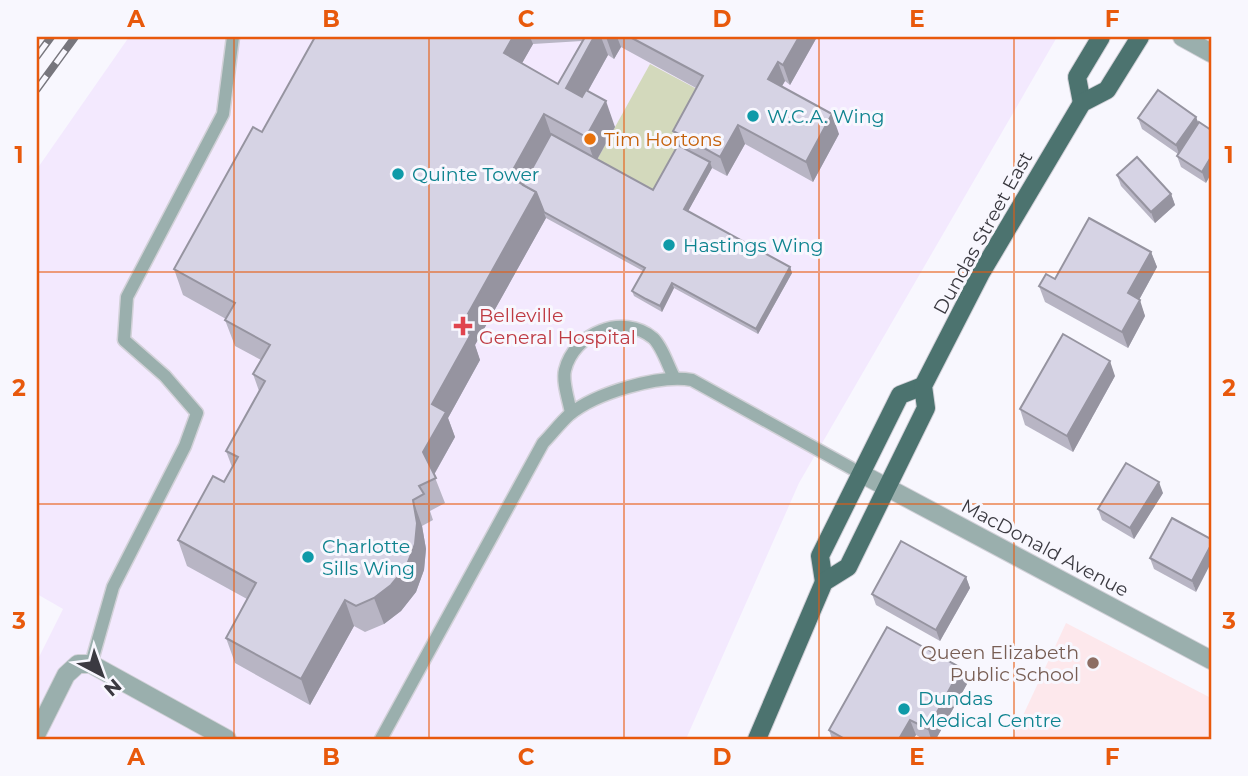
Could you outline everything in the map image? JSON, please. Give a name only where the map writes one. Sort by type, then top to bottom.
[{"type":"main road","points":[[1082,103],[1077,77],[1101,37]]},
{"type":"main road","name":"Dundas Street East","points":[[824,582],[848,567],[926,408],[923,386],[981,274],[1082,103],[1107,90],[1140,37]]},
{"type":"main road","name":"Dundas Street East","points":[[757,739],[824,582],[820,556],[900,395],[923,386]]},
{"type":"street","points":[[1182,37],[1211,53]]},
{"type":"street","name":"MacDonald Avenue","points":[[860,473],[1211,660]]},
{"type":"street","points":[[37,733],[66,675],[78,664],[91,664],[227,739]]},
{"type":"lane","points":[[91,664],[113,587],[185,446],[197,413],[165,376],[124,340],[127,296],[223,114],[233,37]]},
{"type":"lane","points":[[570,414],[565,371],[580,344],[603,328],[631,327],[654,339],[674,377]]},
{"type":"lane","points":[[381,739],[543,443],[570,414],[602,397],[674,377],[692,380],[860,473]]},
{"type":"shaded area","name":"Belleville General Hospital","points":[[129,37],[1057,37],[799,483],[686,739],[37,739],[37,661],[63,609],[37,594],[37,169]]},
{"type":"shaded area","name":"Queen Elizabeth Public School","points":[[1066,623],[1211,698],[1211,739],[1012,739]]},
{"type":"green space","points":[[650,64],[710,96],[655,196],[595,163]]},
{"type":"building","points":[[315,37],[513,37],[504,53],[558,84],[585,37],[594,37],[566,88],[582,97],[586,90],[606,101],[586,137],[544,114],[509,177],[536,192],[460,328],[471,334],[432,404],[446,412],[423,452],[436,478],[419,486],[424,494],[413,500],[417,523],[415,544],[406,567],[391,585],[374,598],[356,606],[345,600],[301,679],[226,638],[256,583],[178,540],[213,476],[224,482],[238,457],[226,451],[265,381],[253,374],[270,345],[225,320],[235,303],[174,269],[253,127],[262,132]]},
{"type":"building","name":"W.C.A. Wing","points":[[630,37],[799,37],[783,65],[778,62],[768,79],[832,114],[806,162],[738,125],[720,157],[673,131],[703,76]]},
{"type":"building","points":[[1158,90],[1196,117],[1176,145],[1138,118]]},
{"type":"building","points":[[1199,122],[1211,130],[1211,157],[1202,172],[1177,156]]},
{"type":"building","name":"Hastings Wing","points":[[551,134],[653,190],[678,145],[710,162],[684,209],[790,267],[756,329],[672,283],[660,306],[646,299],[632,291],[645,268],[544,212],[536,192],[523,185]]},
{"type":"building","points":[[1137,157],[1171,194],[1151,212],[1117,175]]},
{"type":"building","points":[[1089,218],[1151,252],[1128,293],[1140,300],[1122,332],[1039,286],[1046,274],[1055,279]]},
{"type":"building","points":[[1063,334],[1110,361],[1067,436],[1020,409]]},
{"type":"building","points":[[1126,463],[1159,482],[1130,528],[1098,509]]},
{"type":"building","points":[[1172,518],[1211,539],[1211,545],[1192,581],[1150,558]]},
{"type":"building","points":[[901,541],[966,577],[936,630],[872,594]]},
{"type":"building","name":"Dundas Medical Centre","points":[[887,627],[961,668],[928,729],[910,720],[899,739],[845,739],[829,730]]},
{"type":"railway","points":[[37,56],[51,37]]},
{"type":"railway","points":[[37,89],[75,37]]},
{"type":"place","name":"W.C.A. Wing","points":[[753,116]]},
{"type":"place","name":"Tim Hortons","points":[[590,139]]},
{"type":"place","name":"Quinte Tower","points":[[398,174]]},
{"type":"place","name":"Hastings Wing","points":[[669,245]]},
{"type":"place","name":"Belleville General Hospital","points":[[463,326]]},
{"type":"place","name":"Charlotte Sills Wing","points":[[308,557]]},
{"type":"place","name":"Queen Elizabeth Public School","points":[[1093,663]]},
{"type":"place","name":"Dundas Medical Centre","points":[[904,709]]}]
